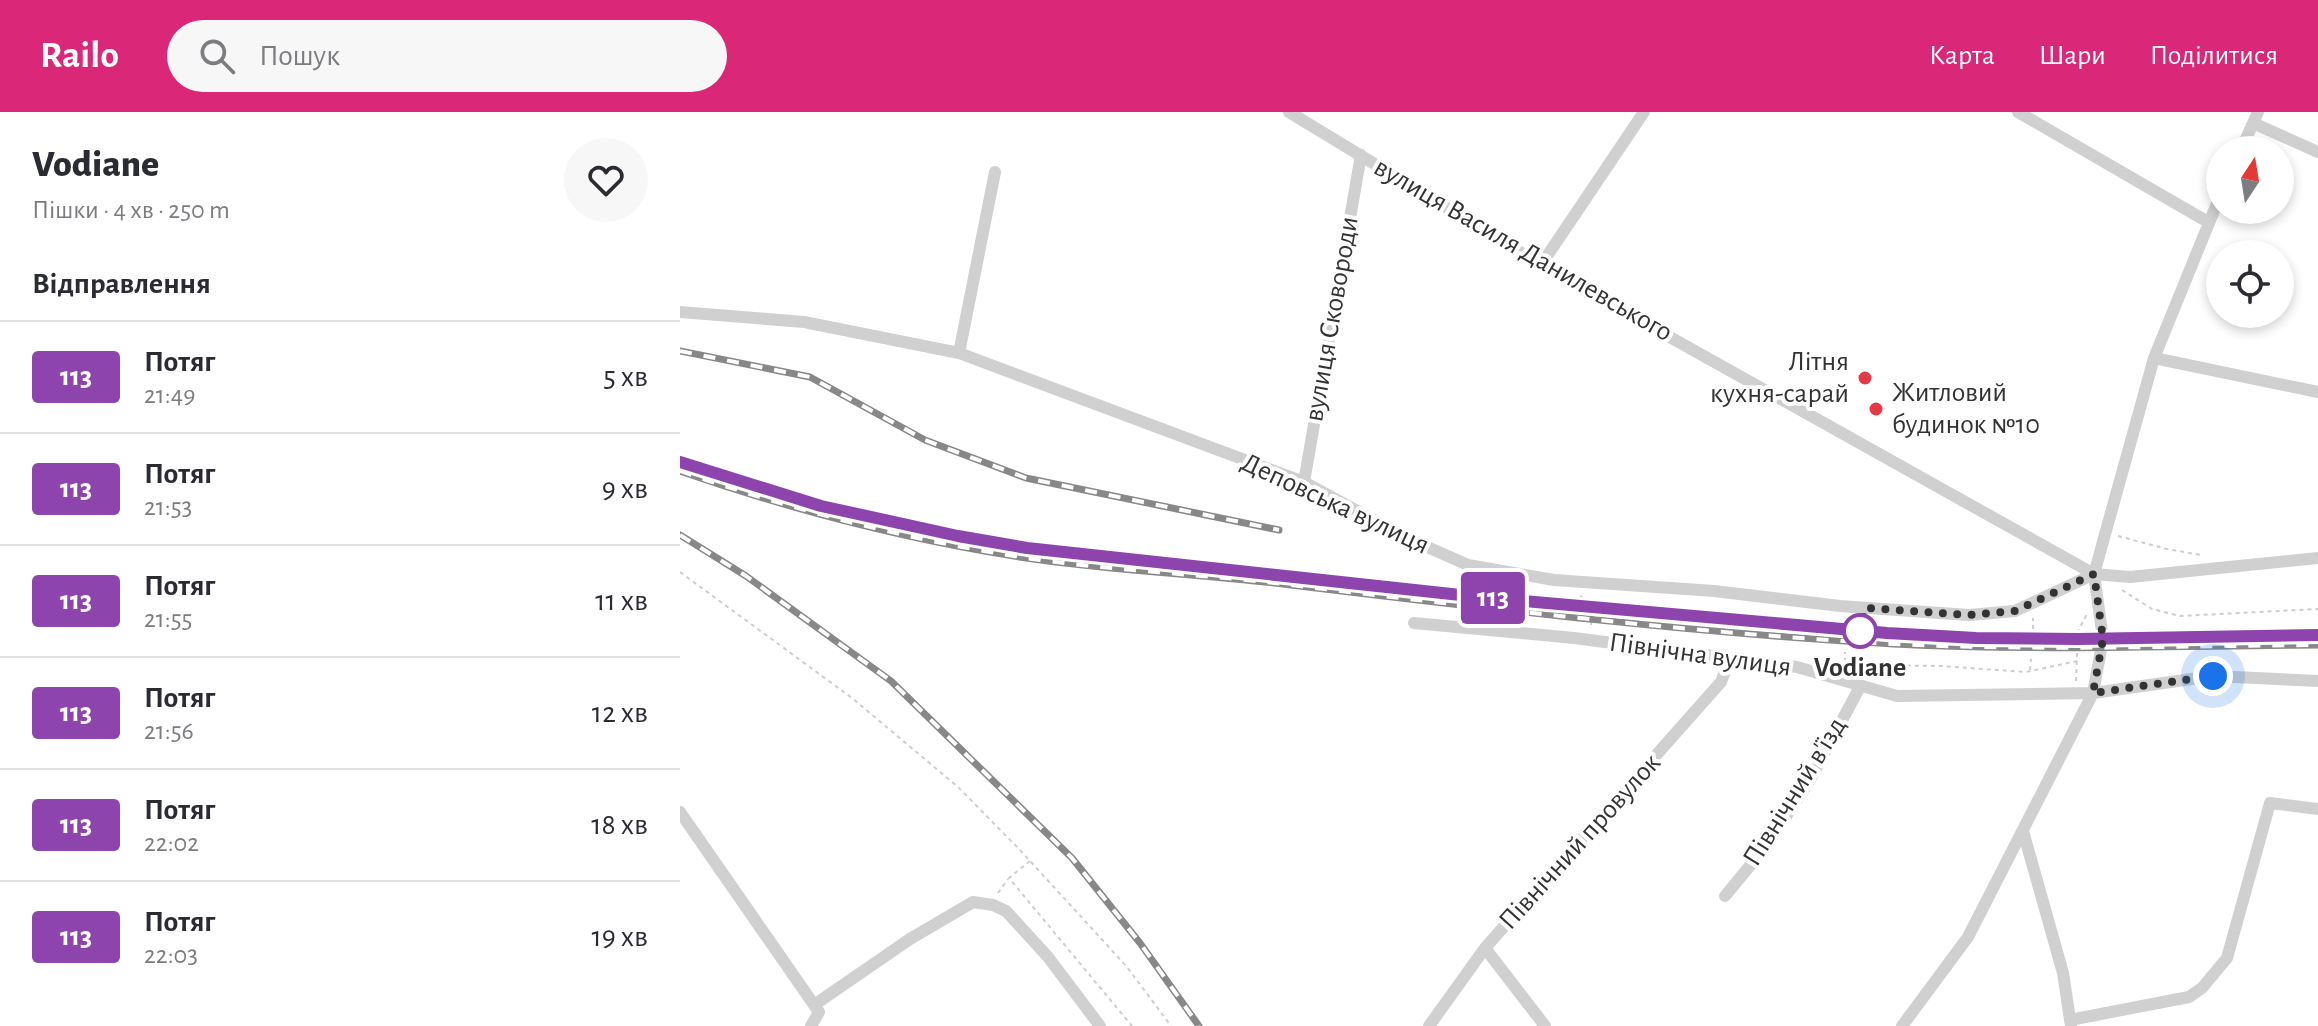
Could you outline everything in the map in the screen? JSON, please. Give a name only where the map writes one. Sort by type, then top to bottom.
[{"type":"street","points":[[1541,265],[1644,112]]},
{"type":"street","points":[[2018,112],[2206,221]]},
{"type":"street","name":"вулиця Василя Данилевського","points":[[1299,114],[1541,265],[2094,574]]},
{"type":"street","points":[[2255,118],[2318,152]]},
{"type":"street","name":"вулиця Сковороди","points":[[1304,482],[1361,155]]},
{"type":"street","points":[[959,353],[995,172]]},
{"type":"street","points":[[1902,1026],[1968,937],[2093,693],[2103,639],[2094,574],[2154,358],[2207,224]]},
{"type":"street","name":"Деповська вулиця","points":[[680,312],[804,322],[959,353],[1304,482],[1407,538],[1468,565],[1554,580],[1714,591],[1840,606],[1969,615],[2015,611],[2094,574]]},
{"type":"street","points":[[2154,358],[2318,392]]},
{"type":"street","points":[[2094,574],[2130,577],[2318,558]]},
{"type":"street","name":"Північна вулиця","points":[[1414,623],[1574,638],[1797,667],[1897,696],[2093,693],[2213,676],[2318,681]]},
{"type":"street","name":"Північний провулок","points":[[1429,1026],[1485,948],[1721,682],[1730,658]]},
{"type":"street","name":"Північний в'їзд","points":[[1725,896],[1777,831],[1811,778],[1861,685]]},
{"type":"street","points":[[2023,831],[2063,973],[2070,1023],[2189,997],[2202,988],[2227,958],[2270,803],[2318,809]]},
{"type":"street","points":[[680,812],[819,1012],[811,1026]]},
{"type":"street","points":[[814,1005],[910,939],[973,902],[1006,911],[1048,957],[1100,1026]]},
{"type":"street","points":[[1485,948],[1545,1026]]},
{"type":"path","points":[[2105,533],[2200,554],[2214,569]]},
{"type":"path","points":[[680,572],[852,698],[958,787],[1127,967],[1171,1026]]},
{"type":"path","points":[[2117,587],[2152,609],[2180,616],[2318,609]]},
{"type":"path","points":[[1577,595],[1592,603],[1591,626]]},
{"type":"path","points":[[1845,652],[1845,662]]},
{"type":"path","points":[[1820,661],[2030,671],[2076,658]]},
{"type":"path","points":[[2030,671],[2031,659]]},
{"type":"path","points":[[993,905],[1009,878],[1030,861]]},
{"type":"path","points":[[1009,878],[1132,1026]]},
{"type":"railway","points":[[680,351],[810,377],[925,440],[1026,478],[1279,530]]},
{"type":"railway","points":[[680,471],[765,499],[851,522],[938,542],[1092,566],[1743,634],[1894,644],[2106,648],[2318,645]]},
{"type":"railway","points":[[680,535],[746,576],[891,681],[1072,858],[1140,943],[1199,1026]]},
{"type":"train","name":"113","points":[[680,462],[821,506],[1027,548],[1451,594],[1749,622],[1976,638],[2318,635]]},
{"type":"place","name":"Літня кухня-сарай","points":[[1865,378]]},
{"type":"place","name":"Житловий будинок №10","points":[[1876,409]]},
{"type":"place","name":"Vodiane","points":[[1860,631]]},
{"type":"route","points":[[1860,631],[1866,608],[1969,615],[2015,611],[2094,574],[2103,639],[2093,693],[2213,676]]}]
